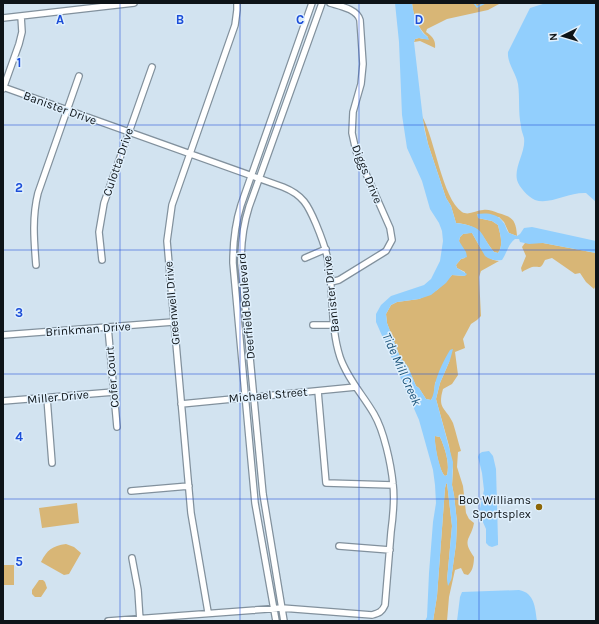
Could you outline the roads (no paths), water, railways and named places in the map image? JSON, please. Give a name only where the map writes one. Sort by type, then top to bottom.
[{"type":"street","points":[[3,18],[134,3]]},
{"type":"street","name":"Greenwell Drive","points":[[208,612],[194,533],[189,486],[167,255],[168,227],[172,205],[235,25],[237,3]]},
{"type":"street","name":"Deerfield Boulevard","points":[[276,621],[255,503],[233,263],[233,248],[237,219],[250,176],[312,3]]},
{"type":"street","name":"Deerfield Boulevard","points":[[284,621],[265,508],[241,263],[241,248],[245,220],[322,3]]},
{"type":"street","name":"Diggs Drive","points":[[330,3],[354,11],[359,16],[363,64],[361,84],[353,112],[352,133],[356,151],[390,228],[392,240],[390,246],[381,255],[340,280],[331,282]]},
{"type":"street","points":[[3,88],[22,32],[21,16]]},
{"type":"street","name":"Culotta Drive","points":[[102,260],[99,232],[104,203],[152,67]]},
{"type":"street","points":[[36,265],[33,221],[35,205],[79,76]]},
{"type":"street","name":"Banister Drive","points":[[3,88],[292,191],[304,200],[309,208],[326,249],[331,282],[334,324],[340,357],[345,369],[375,415],[379,424],[388,457],[393,485],[394,499],[385,605],[382,611],[372,615],[356,614]]},
{"type":"street","points":[[305,258],[326,249]]},
{"type":"street","name":"Brinkman Drive","points":[[3,335],[173,322]]},
{"type":"street","points":[[313,325],[334,324]]},
{"type":"street","name":"Cofer Court","points":[[108,327],[117,427]]},
{"type":"street","name":"Michael Street","points":[[181,404],[356,387]]},
{"type":"street","points":[[318,391],[326,483],[393,485]]},
{"type":"street","name":"Miller Drive","points":[[3,401],[114,392]]},
{"type":"street","points":[[47,398],[52,463]]},
{"type":"street","points":[[131,491],[189,486]]},
{"type":"street","points":[[339,546],[390,550]]},
{"type":"street","points":[[132,558],[138,590],[140,620]]},
{"type":"street","points":[[108,620],[140,620],[208,612],[282,608],[356,614],[357,621]]},
{"type":"water","name":"Tide Mill Creek","points":[[395,3],[412,3],[417,23],[429,40],[419,38],[415,39],[414,42],[424,128],[446,198],[451,206],[456,223],[472,226],[477,229],[494,252],[498,253],[501,243],[498,225],[492,221],[478,218],[477,214],[495,215],[501,219],[509,233],[517,236],[524,228],[532,227],[596,241],[596,253],[543,243],[529,244],[520,242],[519,239],[515,239],[511,243],[502,260],[498,260],[485,256],[472,233],[463,234],[459,241],[466,252],[467,257],[461,259],[456,265],[457,268],[467,274],[465,276],[452,275],[446,283],[431,295],[419,299],[397,302],[391,305],[386,314],[387,323],[400,357],[408,367],[416,386],[426,399],[431,400],[439,371],[450,350],[453,349],[440,383],[436,399],[453,462],[452,485],[457,522],[456,544],[451,580],[448,586],[447,580],[452,526],[447,483],[445,488],[437,596],[433,621],[425,621],[427,617],[433,522],[436,503],[433,470],[419,420],[376,322],[376,314],[381,305],[391,296],[424,285],[431,279],[440,261],[443,241],[439,223],[430,209],[422,181],[407,148],[402,115],[399,42]],"holes":[[[435,436],[440,437],[447,461],[448,470],[447,475],[445,476],[439,463],[435,445]]]},
{"type":"water","points":[[546,3],[596,3],[596,202],[586,193],[573,194],[547,201],[535,200],[524,192],[517,180],[517,170],[524,138],[520,121],[518,84],[509,60],[508,52],[530,8]]},
{"type":"water","points":[[489,451],[493,456],[496,469],[498,545],[492,547],[486,543],[486,529],[479,513],[484,490],[478,457],[482,452]]},
{"type":"water","points":[[519,590],[528,594],[531,598],[535,606],[537,621],[457,621],[462,592]]},
{"type":"waterway","points":[[474,3],[477,7],[485,3]]},
{"type":"place","name":"Boo Williams Sportsplex","points":[[539,507]]}]
